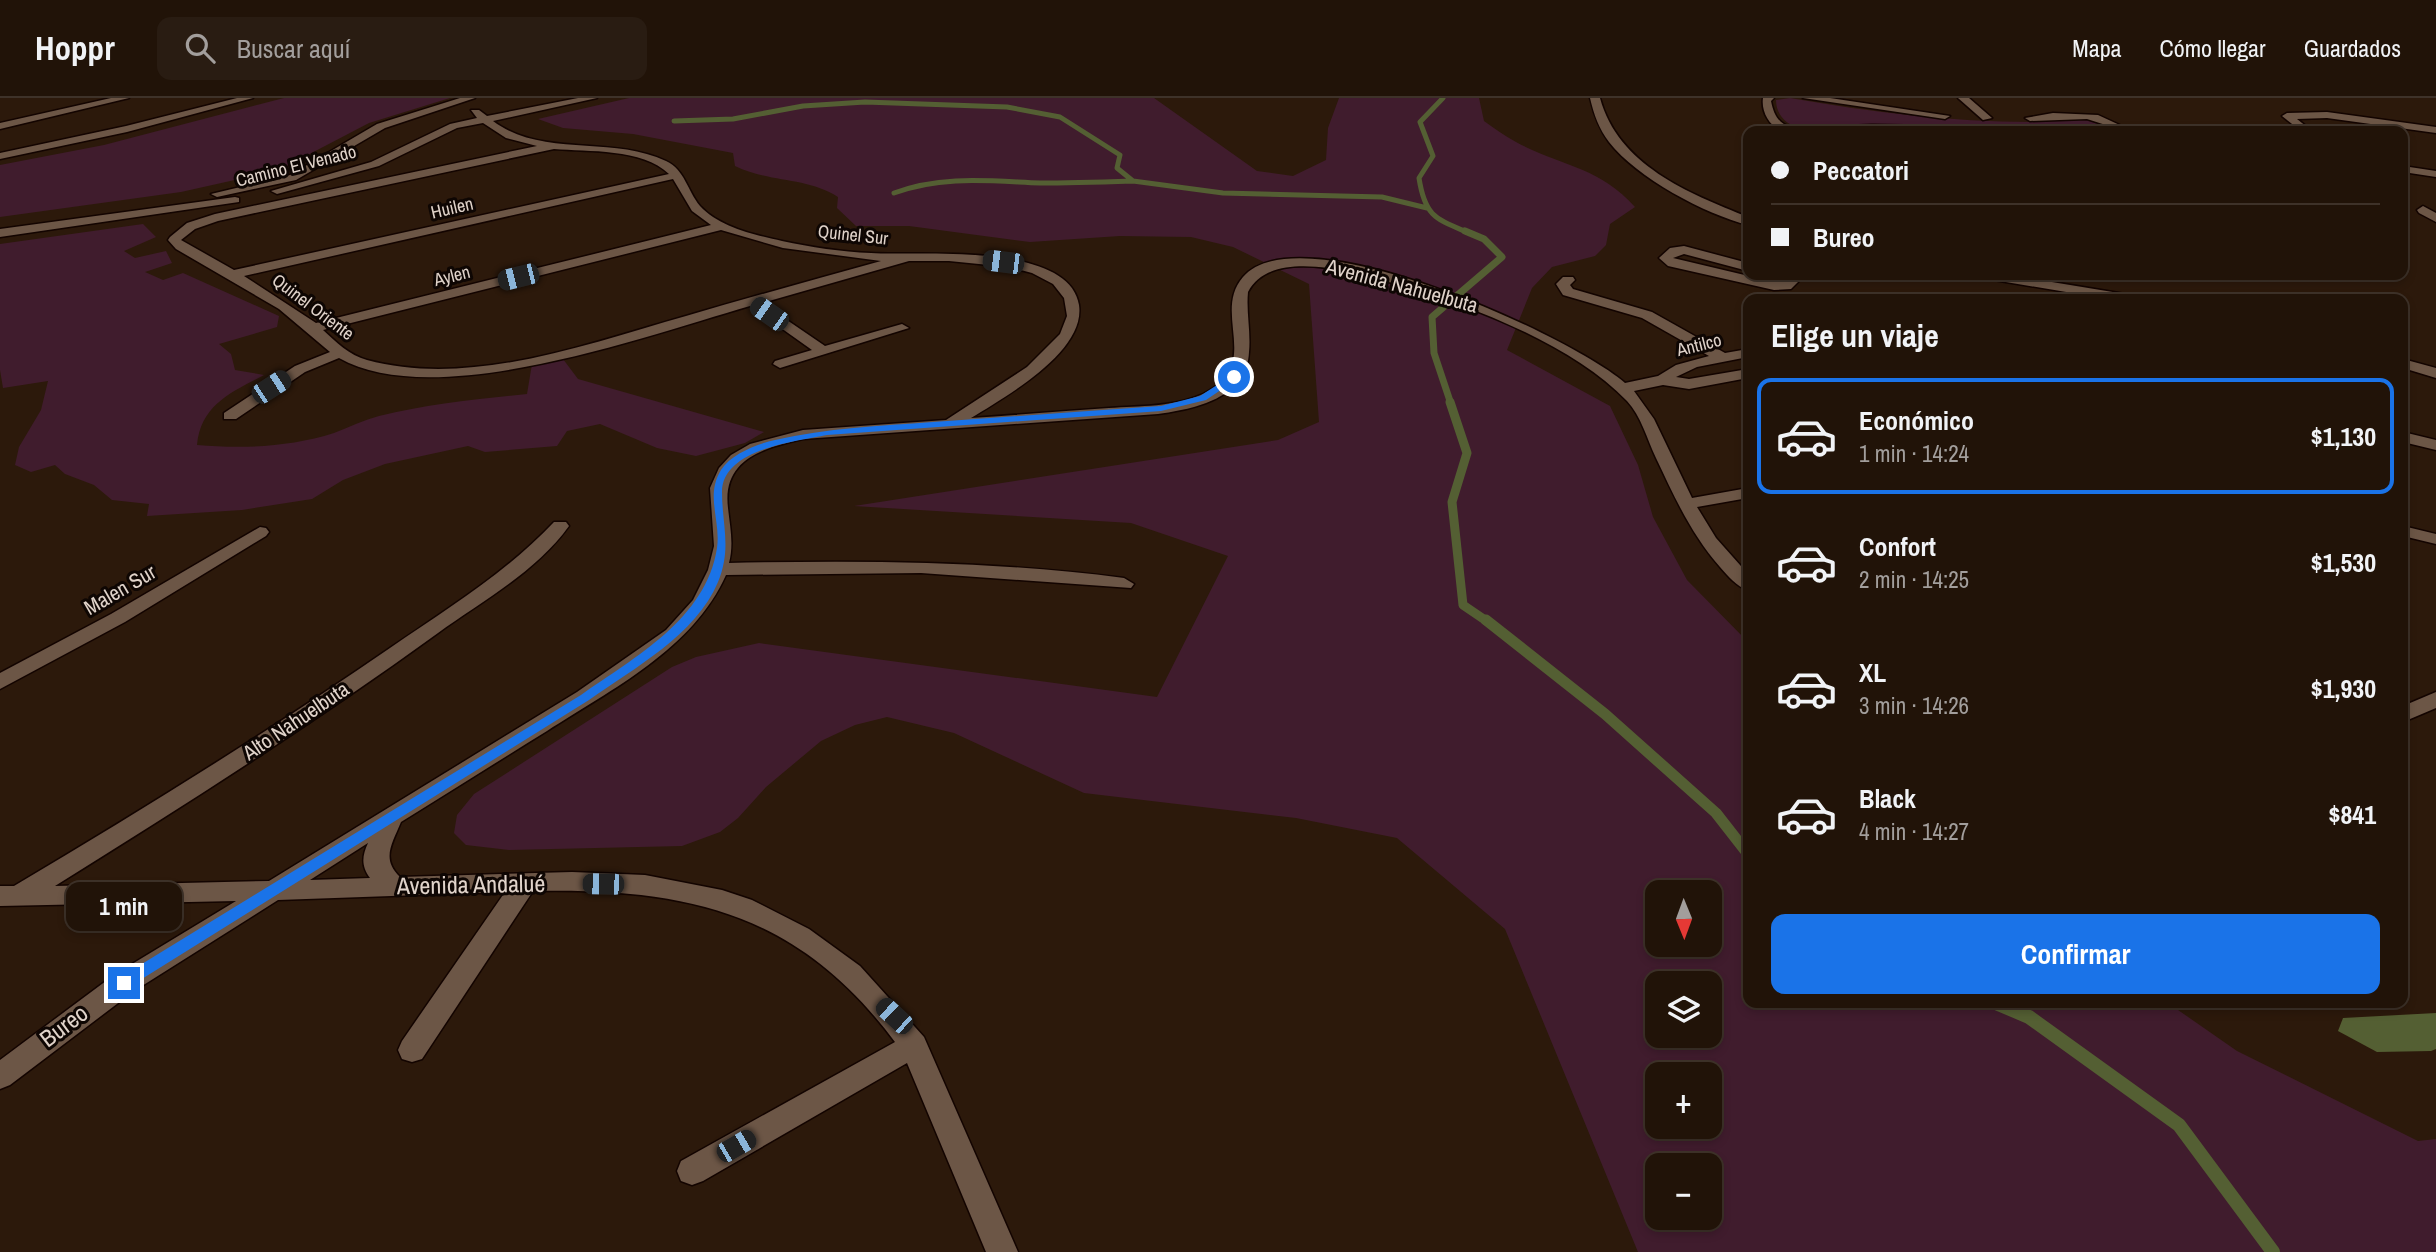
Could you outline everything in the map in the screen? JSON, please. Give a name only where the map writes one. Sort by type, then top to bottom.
[{"type":"street","points":[[0,126],[124,98]]},
{"type":"street","points":[[0,156],[127,129],[248,98]]},
{"type":"street","points":[[306,184],[294,177],[337,150],[394,121],[470,98]]},
{"type":"street","name":"Camino El Venado","points":[[0,233],[205,206],[306,184],[375,164],[480,115],[550,98]]},
{"type":"street","name":"Camino El Venado","points":[[431,123],[592,98]]},
{"type":"street","points":[[1595,98],[1605,127],[1647,171],[1686,195],[1743,219]]},
{"type":"street","points":[[1769,98],[1766,100],[1769,114],[1778,126]]},
{"type":"street","points":[[1808,98],[1928,115],[2000,118]]},
{"type":"street","points":[[1963,98],[1987,118]]},
{"type":"street","points":[[480,115],[510,135],[641,157],[662,163],[677,175]]},
{"type":"street","points":[[2014,118],[2091,115],[2108,119],[2118,126]]},
{"type":"street","points":[[2300,126],[2287,116],[2327,115],[2407,126]]},
{"type":"street","points":[[2408,126],[2436,130]]},
{"type":"street","name":"Camino El Venado","points":[[382,147],[393,142]]},
{"type":"street","name":"Quinel Oriente","points":[[557,145],[215,218],[177,235],[175,243],[234,274],[314,328],[340,354],[362,363],[392,369],[428,371],[478,368],[578,349],[906,258]]},
{"type":"street","name":"Camino El Venado","points":[[0,223],[170,202],[294,177],[364,153],[337,150]]},
{"type":"street","points":[[2408,170],[2436,174]]},
{"type":"street","name":"Quinel Sur","points":[[677,175],[695,208],[722,226],[821,250],[906,258],[986,260],[1019,265],[1058,282],[1069,294],[1075,309],[1072,330],[1054,352],[950,424]]},
{"type":"street","name":"Huilen","points":[[234,274],[677,175]]},
{"type":"street","points":[[2423,210],[2436,218]]},
{"type":"street","name":"Aylen","points":[[314,328],[722,226]]},
{"type":"street","points":[[1743,262],[1684,250],[1674,251],[1665,258],[1673,263],[1743,279]]},
{"type":"street","name":"Avenida Nahuelbuta","points":[[271,889],[585,697],[651,652],[695,610],[718,569],[723,546],[717,489],[726,469],[741,456],[762,446],[806,435],[1161,408],[1215,392],[1239,370],[1240,297],[1247,281],[1264,267],[1290,262],[1327,263],[1468,303],[1571,350],[1624,388],[1643,413],[1706,540],[1743,579]]},
{"type":"street","points":[[1568,280],[1563,284],[1569,292],[1647,315],[1724,358]]},
{"type":"street","points":[[1748,280],[1786,286],[1792,281],[1790,280]]},
{"type":"street","points":[[2064,281],[2112,294]]},
{"type":"street","points":[[751,301],[823,351]]},
{"type":"street","points":[[780,364],[902,328]]},
{"type":"street","points":[[230,416],[300,369],[340,354]]},
{"type":"street","name":"Antilco","points":[[1662,380],[1673,371],[1743,354]]},
{"type":"street","points":[[2408,365],[2436,373]]},
{"type":"street","name":"Antilco","points":[[1624,388],[1662,380],[1689,384],[1743,375]]},
{"type":"street","points":[[2408,438],[2436,445]]},
{"type":"street","points":[[1686,504],[1743,494]]},
{"type":"street","name":"Alto Nahuelbuta","points":[[9,896],[159,811],[320,706],[516,568],[560,526]]},
{"type":"street","name":"Malen Sur","points":[[0,682],[118,618],[260,532]]},
{"type":"street","points":[[2408,532],[2436,539]]},
{"type":"street","points":[[718,569],[922,566],[1040,573],[1124,584]]},
{"type":"street","points":[[2408,713],[2436,699]]},
{"type":"street","points":[[393,814],[375,855],[377,870],[394,887]]},
{"type":"street","points":[[412,1049],[525,883]]},
{"type":"street","name":"Avenida Andalué","points":[[9,896],[525,883],[651,886],[691,891],[751,910],[792,931],[838,963],[894,1016],[914,1045],[1002,1252]]},
{"type":"street","name":"Bureo","points":[[0,1076],[124,983],[271,889]]},
{"type":"street","points":[[692,1171],[914,1045]]},
{"type":"shaded area","points":[[284,98],[450,98],[369,123],[279,170],[181,192],[0,217],[0,165],[104,145]]},
{"type":"shaded area","points":[[629,98],[1154,98],[1257,171],[1293,176],[1326,160],[1328,128],[1339,98],[1479,98],[1484,121],[1532,150],[1593,175],[1621,193],[1635,207],[1610,224],[1606,245],[1595,256],[1552,267],[1532,288],[1507,350],[1610,406],[1638,465],[1653,517],[1687,580],[1743,637],[1743,1008],[2175,1008],[2237,1051],[2418,1141],[2436,1139],[2436,1252],[1638,1252],[1505,929],[1397,838],[1296,818],[1084,793],[954,733],[887,717],[855,725],[821,741],[766,787],[738,818],[720,832],[682,846],[509,850],[466,845],[454,833],[457,815],[474,794],[672,667],[696,657],[759,643],[1157,697],[1228,556],[1131,523],[854,506],[1278,440],[1319,422],[1309,284],[1233,247],[1191,237],[1120,236],[1030,242],[909,226],[856,226],[837,208],[838,197],[814,186],[735,166],[733,153],[633,134],[563,128],[538,119]]},
{"type":"shaded area","points":[[1790,98],[1941,118],[2001,122],[2070,119],[2102,126],[1794,126],[1780,115],[1776,100]]},
{"type":"shaded area","points":[[143,224],[156,237],[124,251],[135,258],[166,251],[172,263],[145,272],[163,280],[183,273],[279,316],[277,327],[219,344],[231,354],[235,370],[264,375],[230,394],[212,409],[200,431],[197,445],[249,447],[283,444],[317,438],[397,412],[453,402],[527,394],[532,364],[563,359],[578,379],[764,432],[745,443],[696,456],[657,448],[600,424],[567,431],[557,446],[485,452],[468,446],[385,464],[343,480],[312,499],[242,510],[147,516],[149,504],[112,500],[94,485],[65,474],[55,465],[31,472],[15,465],[19,447],[41,410],[48,381],[3,388],[0,370],[0,244]]},
{"type":"shaded area","points":[[2436,1013],[2436,1049],[2431,1051],[2377,1052],[2338,1031],[2343,1018]]},
{"type":"waterway","points":[[1443,98],[1420,122],[1433,156],[1419,178],[1425,201],[1434,215],[1469,233]]},
{"type":"waterway","points":[[674,121],[733,119],[803,106],[865,102],[1007,107],[1060,117],[1120,155],[1117,168],[1133,181]]},
{"type":"waterway","points":[[894,193],[948,181],[1133,181]]},
{"type":"waterway","points":[[1133,181],[1223,193],[1382,197],[1427,208]]},
{"type":"waterway","points":[[1451,404],[1434,353],[1432,317],[1502,257],[1484,239],[1465,231]]},
{"type":"waterway","points":[[1450,402],[1467,453],[1452,502],[1463,605],[1488,622]]},
{"type":"waterway","points":[[1486,620],[1605,714],[1716,813],[1743,848]]},
{"type":"waterway","points":[[2008,1008],[2029,1017],[2179,1125],[2273,1252]]},
{"type":"route","points":[[124,983],[334,850],[585,697],[659,646],[695,610],[713,582],[723,546],[717,489],[726,469],[741,456],[774,442],[827,432],[1038,419],[1161,408],[1203,398],[1226,385],[1234,377]]}]
